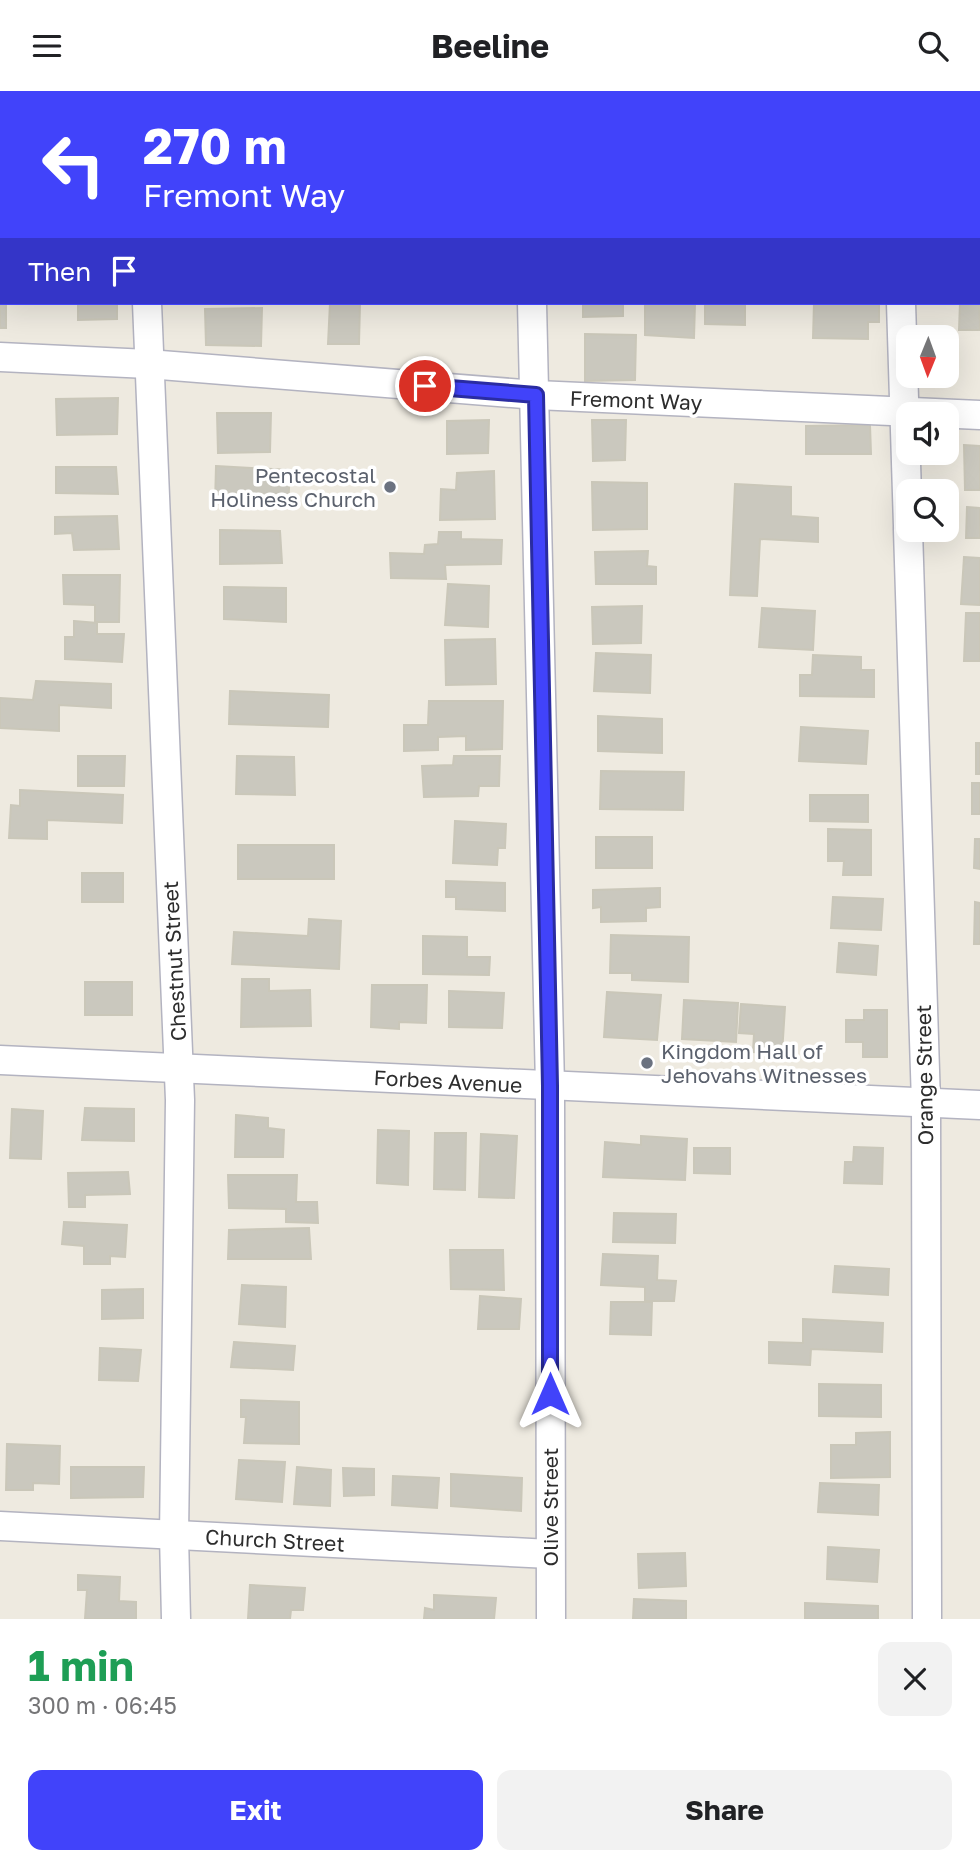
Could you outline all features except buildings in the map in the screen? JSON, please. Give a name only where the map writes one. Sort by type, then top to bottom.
[{"type":"street","name":"Chestnut Street","points":[[147,305],[179,1067],[174,1535],[176,1619]]},
{"type":"street","name":"Olive Street","points":[[532,305],[550,1086],[551,1619]]},
{"type":"street","name":"Orange Street","points":[[901,305],[905,402]]},
{"type":"street","name":"Fremont Way","points":[[0,357],[148,364],[536,395],[896,411]]},
{"type":"street","name":"Fremont Way","points":[[959,414],[980,415]]},
{"type":"street","name":"Orange Street","points":[[908,542],[926,1103],[927,1619]]},
{"type":"street","name":"Forbes Avenue","points":[[0,1060],[980,1105]]},
{"type":"street","name":"Church Street","points":[[0,1526],[550,1555]]},
{"type":"place","name":"Pentecostal Holiness Church","points":[[390,487]]},
{"type":"place","name":"Kingdom Hall of Jehovahs Witnesses","points":[[647,1063]]},
{"type":"route","points":[[425,386],[536,395],[550,1086],[550,1394]]}]
